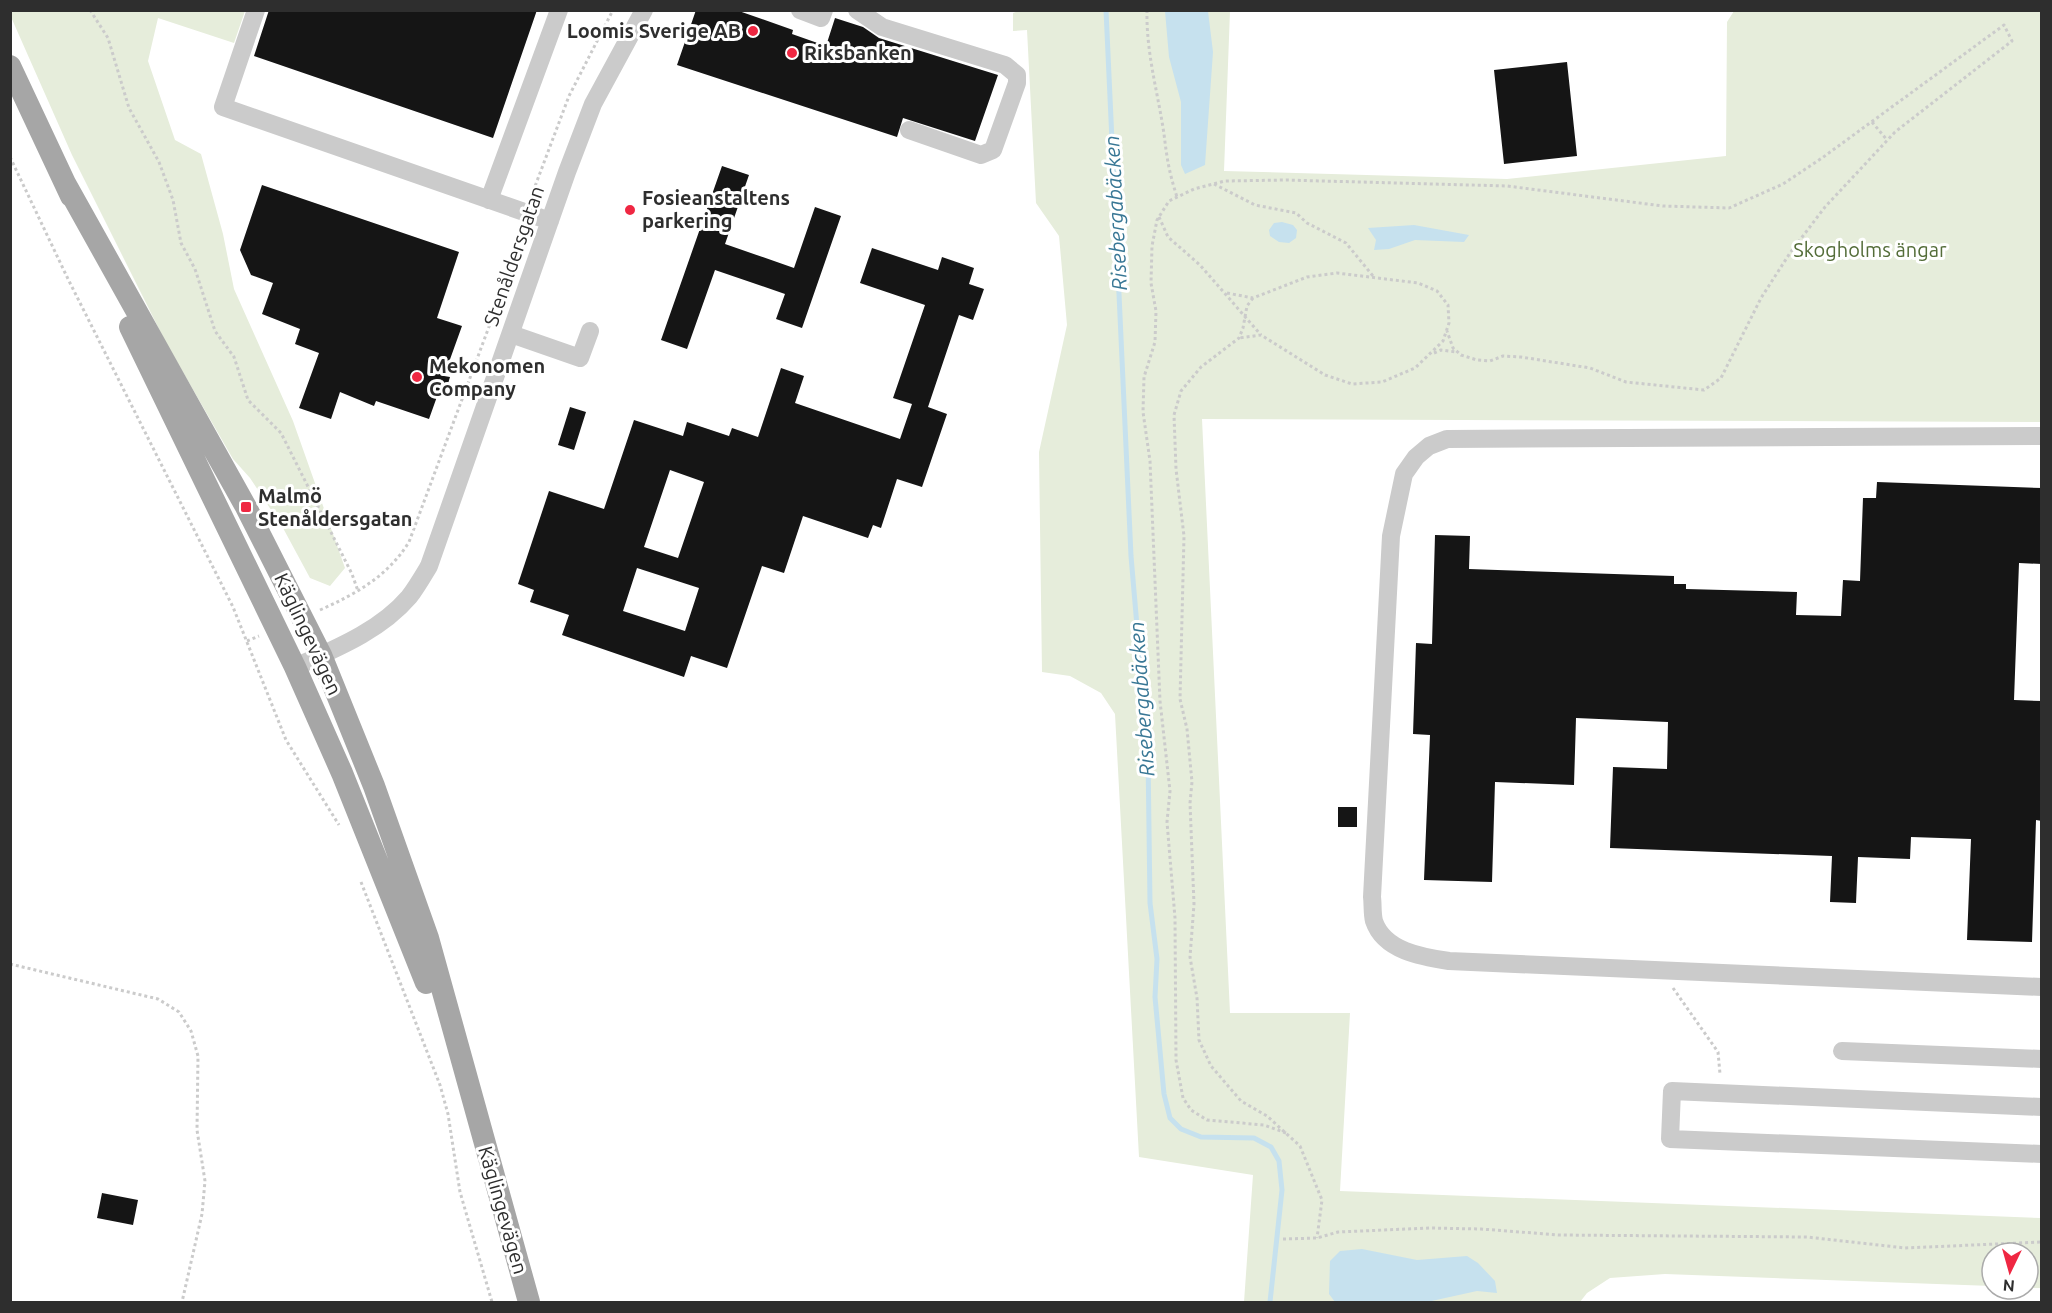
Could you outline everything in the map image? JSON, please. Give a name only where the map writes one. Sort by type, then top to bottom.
[{"type":"main road","name":"Käglingevägen","points":[[10,66],[161,395],[295,666],[407,931],[476,1117]]},
{"type":"main road","name":"Käglingevägen","points":[[65,183],[246,507],[321,655],[374,786],[428,938],[476,1117],[530,1302]]},
{"type":"street","points":[[256,10],[223,107],[550,221]]},
{"type":"street","points":[[489,200],[559,10]]},
{"type":"street","name":"Stenåldersgatan","points":[[295,666],[321,655],[391,615],[409,597],[429,566],[593,105],[644,10]]},
{"type":"street","points":[[800,10],[821,18],[824,10]]},
{"type":"street","points":[[857,10],[882,27],[1005,65],[1017,75],[1017,83],[993,150],[988,153],[981,155],[909,130]]},
{"type":"street","points":[[512,334],[580,358],[590,331]]},
{"type":"street","points":[[2042,436],[1447,440],[1429,446],[1416,457],[1404,474],[1391,536],[1372,897],[1374,920],[1382,936],[1397,947],[1419,957],[1472,963],[2042,987]]},
{"type":"street","points":[[1842,1051],[2042,1059]]},
{"type":"street","points":[[2042,1107],[1672,1091],[1670,1139],[2042,1154]]},
{"type":"path","points":[[90,10],[108,38],[129,108],[159,162],[173,200],[181,243],[195,268],[215,331],[234,357],[248,400],[281,433],[352,574],[358,591]]},
{"type":"path","points":[[313,613],[358,591],[385,572],[400,557],[418,526],[526,213],[569,96],[613,10]]},
{"type":"path","points":[[1147,10],[1152,72],[1164,134],[1166,163],[1177,197]]},
{"type":"path","points":[[1286,1133],[1264,1125],[1207,1120],[1191,1110],[1183,1098],[1179,1079],[1174,1016],[1175,918],[1167,822],[1170,791],[1160,701],[1150,461],[1143,412],[1144,377],[1155,342],[1156,311],[1151,283],[1152,255],[1159,218],[1168,201],[1225,181],[1286,180],[1507,186],[1663,206],[1729,208],[1783,183],[1872,122],[2004,25],[2012,41],[1887,140],[1825,207],[1790,253],[1761,298],[1721,378],[1704,390],[1626,382],[1590,368],[1532,358],[1503,356],[1483,361],[1449,350],[1432,353]]},
{"type":"path","points":[[1872,122],[1887,140]]},
{"type":"path","points":[[10,157],[68,279],[233,607],[286,740],[303,771],[334,814],[342,832]]},
{"type":"path","points":[[1214,184],[1255,205],[1296,213],[1306,223],[1346,243],[1373,276]]},
{"type":"path","points":[[1159,218],[1168,237],[1227,293],[1261,335],[1325,375],[1352,384],[1382,382],[1414,368],[1443,341],[1447,331]]},
{"type":"path","points":[[1239,339],[1247,306],[1253,298],[1307,277],[1337,273],[1418,283],[1437,291],[1448,305],[1449,341],[1459,353]]},
{"type":"path","points":[[1227,293],[1253,298]]},
{"type":"path","points":[[1261,335],[1239,339],[1195,375],[1181,391],[1174,415],[1176,469],[1184,536],[1180,699],[1187,729],[1192,782],[1190,803],[1194,904],[1190,957],[1197,998],[1199,1040],[1211,1066],[1241,1101],[1267,1116],[1300,1146],[1322,1200],[1317,1238]]},
{"type":"path","points":[[360,879],[440,1085],[448,1114],[460,1192],[492,1302]]},
{"type":"path","points":[[10,964],[158,999],[179,1012],[191,1031],[198,1056],[197,1130],[205,1181],[200,1223],[182,1302]]},
{"type":"path","points":[[1662,972],[1720,1055],[1719,1094]]},
{"type":"path","points":[[1283,1239],[1317,1238],[1338,1232],[1430,1228],[1591,1236],[1808,1237],[1905,1248],[2042,1242]]},
{"type":"green space","name":"Skogholms ängar","points":[[1021,10],[1230,11],[1224,171],[1507,179],[1726,156],[1727,22],[1734,11],[2041,11],[2041,422],[1202,419],[1230,1013],[1350,1013],[1340,1191],[2041,1218],[2041,1288],[2040,1241],[1980,1241],[1980,1286],[1665,1274],[1610,1278],[1587,1293],[1580,1302],[1244,1302],[1253,1175],[1139,1157],[1115,714],[1101,693],[1070,676],[1042,672],[1039,452],[1067,325],[1059,236],[1036,203],[1027,30],[1013,31],[1013,13]]},
{"type":"green space","points":[[10,11],[245,11],[234,43],[158,18],[148,61],[175,140],[201,154],[223,234],[234,289],[293,421],[345,568],[330,586],[310,578],[283,528],[250,478],[233,459],[165,341],[72,155]]},
{"type":"water","points":[[1165,11],[1208,11],[1213,52],[1205,165],[1185,174],[1181,165],[1181,102],[1169,57]]},
{"type":"water","points":[[1282,222],[1293,225],[1297,230],[1296,238],[1289,243],[1279,242],[1270,236],[1269,230],[1274,223]]},
{"type":"water","points":[[1414,225],[1469,235],[1464,242],[1415,240],[1389,249],[1374,250],[1376,240],[1368,228]]},
{"type":"water","points":[[1362,1249],[1417,1260],[1467,1256],[1478,1263],[1495,1281],[1497,1293],[1477,1291],[1427,1302],[1335,1302],[1329,1294],[1330,1261],[1340,1251]]},
{"type":"building","points":[[269,10],[537,10],[493,138],[254,56]]},
{"type":"building","points":[[696,10],[736,10],[793,30],[792,34],[826,46],[835,18],[863,27],[879,38],[998,75],[975,141],[903,118],[897,137],[677,65]]},
{"type":"building","points":[[1567,62],[1577,156],[1504,164],[1494,70]]},
{"type":"building","points":[[722,166],[749,175],[725,244],[794,268],[815,207],[841,216],[802,328],[776,319],[785,294],[715,270],[687,349],[661,340]]},
{"type":"building","points":[[262,185],[459,252],[437,318],[462,326],[444,376],[450,377],[445,394],[439,391],[429,419],[376,401],[374,406],[340,392],[331,419],[299,408],[319,353],[295,344],[300,329],[262,314],[273,283],[251,275],[240,250]]},
{"type":"building","points":[[872,248],[938,270],[942,257],[974,268],[969,284],[984,289],[973,320],[959,315],[928,407],[947,414],[922,487],[897,479],[881,528],[873,525],[868,538],[803,516],[784,573],[762,566],[727,668],[691,656],[684,677],[562,635],[569,615],[530,602],[534,590],[518,584],[549,491],[604,509],[634,420],[683,436],[687,422],[729,436],[732,428],[758,437],[781,368],[804,376],[795,403],[900,439],[912,404],[893,398],[925,305],[860,283]],"holes":[[[670,470],[704,482],[678,558],[644,547]],[[637,568],[699,588],[685,631],[623,611]]]},
{"type":"building","points":[[570,407],[586,412],[574,450],[558,445]]},
{"type":"building","points":[[1877,482],[2042,488],[2042,564],[2019,563],[2014,700],[2042,701],[2042,821],[2036,820],[2032,942],[1967,940],[1971,839],[1911,837],[1910,859],[1858,857],[1856,903],[1830,902],[1832,856],[1610,848],[1613,767],[1667,769],[1668,722],[1576,718],[1574,785],[1495,782],[1492,882],[1424,880],[1430,735],[1413,734],[1416,643],[1432,644],[1435,535],[1470,536],[1469,569],[1674,576],[1674,584],[1686,584],[1686,589],[1797,592],[1796,615],[1841,616],[1843,580],[1860,581],[1863,498],[1876,498]]},
{"type":"building","points":[[1338,807],[1357,807],[1357,827],[1338,827]]},
{"type":"building","points":[[102,1193],[138,1200],[133,1225],[97,1218]]},
{"type":"waterway","name":"Risebergabäcken","points":[[1106,10],[1131,556],[1148,755],[1150,903],[1157,959],[1155,997],[1164,1094],[1170,1118],[1181,1129],[1201,1137],[1254,1138],[1271,1147],[1279,1161],[1282,1190],[1270,1302]]},
{"type":"place","name":"Loomis Sverige AB","points":[[753,31]]},
{"type":"place","name":"Riksbanken","points":[[792,53]]},
{"type":"place","name":"Fosieanstaltens parkering","points":[[630,210]]},
{"type":"place","name":"Mekonomen Company","points":[[417,377]]},
{"type":"place","name":"Malmö Stenåldersgatan","points":[[246,507]]}]
